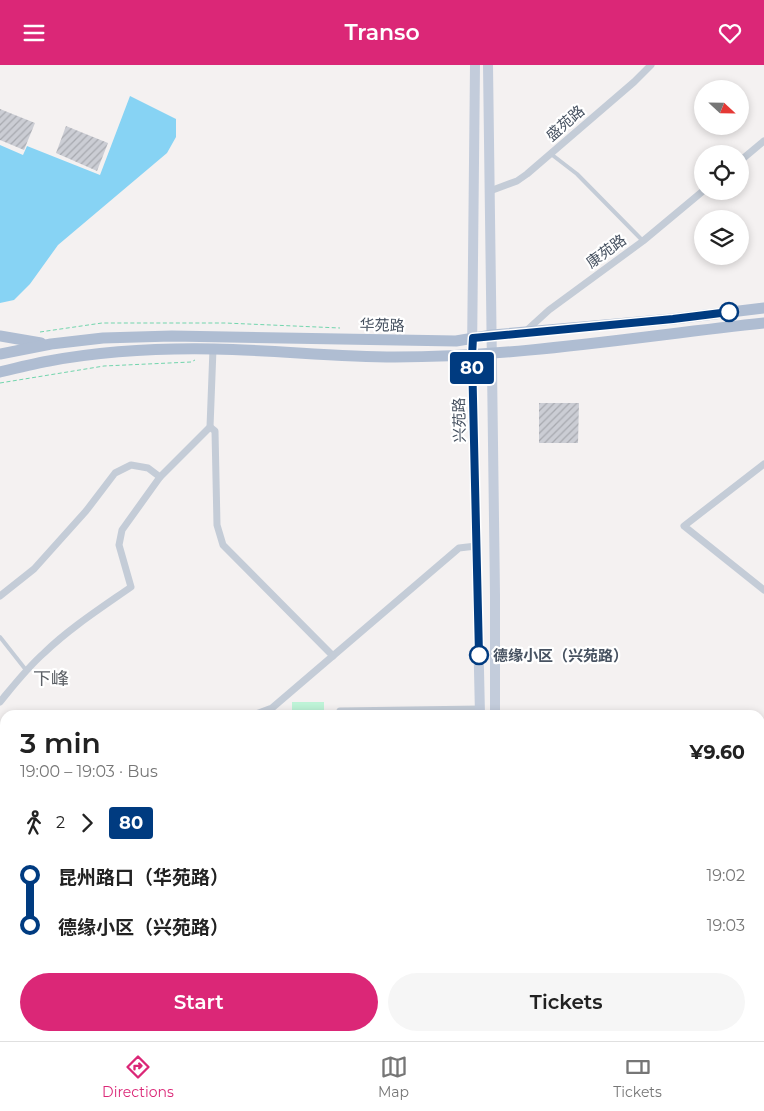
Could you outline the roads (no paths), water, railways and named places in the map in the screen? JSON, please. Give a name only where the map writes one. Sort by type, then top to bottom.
[{"type":"main road","name":"兴苑路","points":[[475,65],[472,356],[480,710]]},
{"type":"main road","points":[[488,65],[495,710]]},
{"type":"main road","name":"华苑路","points":[[0,354],[51,344],[103,338],[172,336],[456,341],[492,335],[673,319],[764,308]]},
{"type":"main road","name":"华苑路","points":[[0,372],[48,361],[104,353],[214,349],[394,357],[472,356],[531,351],[674,332],[764,323]]},
{"type":"main road","points":[[0,336],[51,344]]},
{"type":"street","name":"盛苑路","points":[[490,191],[517,181],[551,154],[651,65]]},
{"type":"street","points":[[749,154],[764,141]]},
{"type":"street","name":"康苑路","points":[[524,333],[549,310],[643,241],[694,198]]},
{"type":"street","points":[[0,702],[26,670],[44,652],[130,587],[119,545],[122,530],[160,477],[210,427],[214,349]]},
{"type":"street","points":[[210,427],[215,431],[217,525],[223,545],[333,656]]},
{"type":"street","points":[[764,464],[684,526],[764,589]]},
{"type":"street","points":[[0,596],[34,569],[86,511],[115,473],[131,465],[148,468],[160,477]]},
{"type":"street","points":[[267,710],[272,708],[459,548],[476,546]]},
{"type":"lane","points":[[551,154],[578,174],[643,241]]},
{"type":"lane","points":[[0,637],[26,670]]},
{"type":"water","points":[[130,96],[176,119],[176,137],[167,153],[58,245],[30,284],[14,300],[0,303],[0,145],[23,155],[27,146],[100,175]]},
{"type":"place","name":"德缘小区（兴苑路）","points":[[479,655]]},
{"type":"district","name":"下峰","points":[[51,679]]}]
